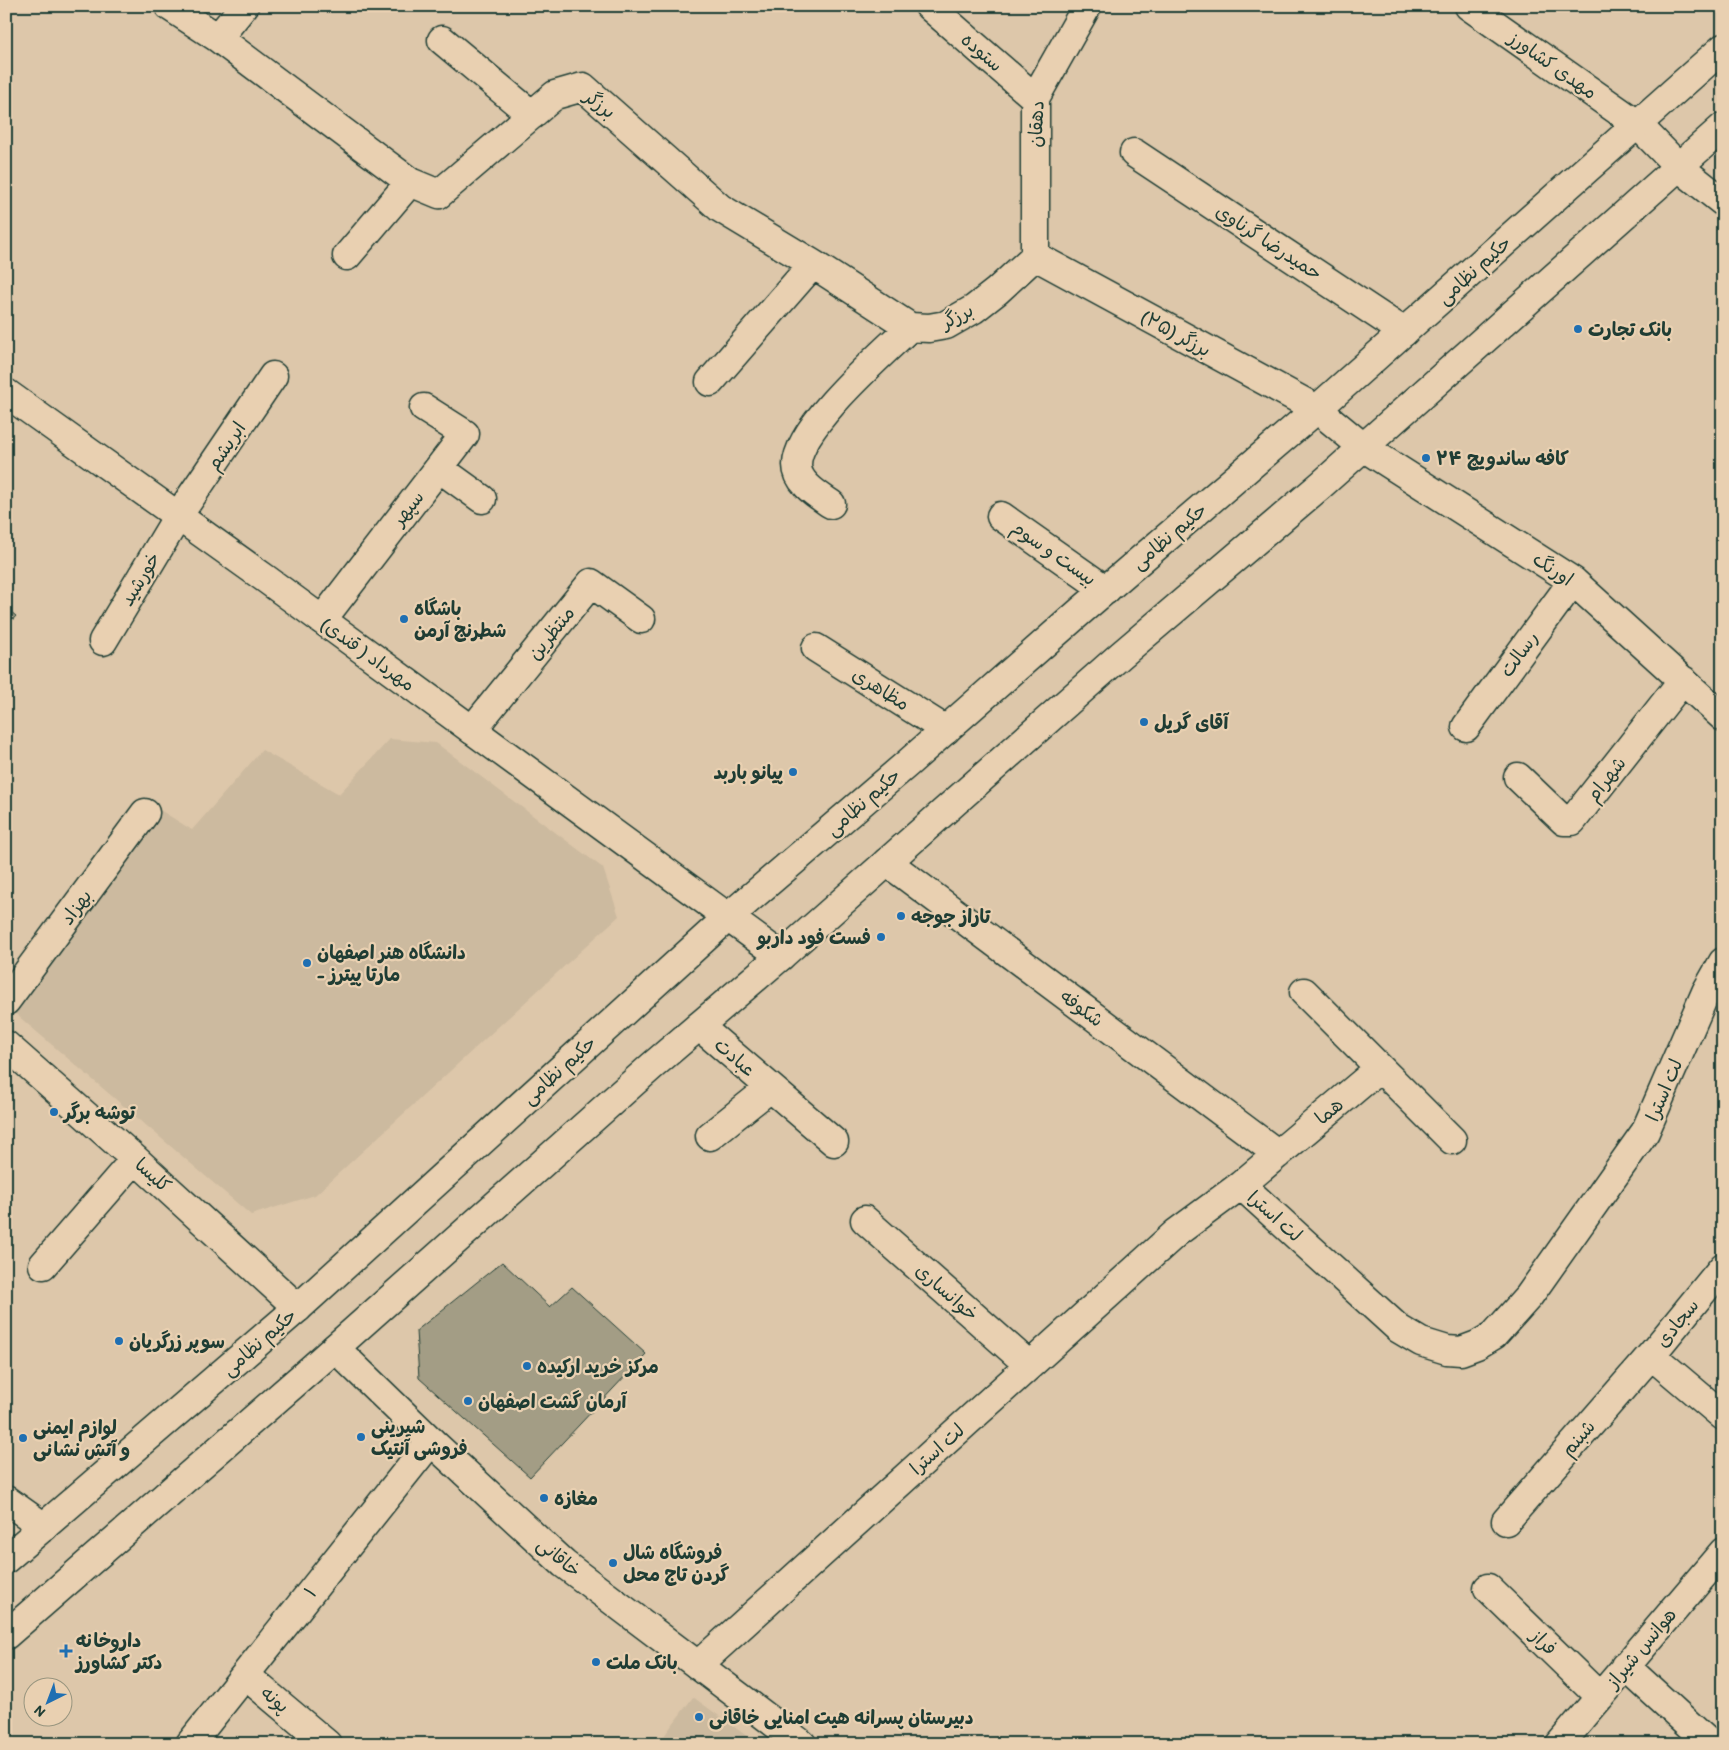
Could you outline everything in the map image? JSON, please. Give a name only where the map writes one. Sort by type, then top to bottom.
[{"type":"street","name":"برزگر","points":[[169,6],[218,38],[410,182],[439,194],[555,94],[583,87],[720,208],[813,264],[910,327],[929,328],[946,325],[974,309],[1035,256]]},
{"type":"street","points":[[218,38],[244,6]]},
{"type":"street","name":"ستوده","points":[[929,6],[1034,98]]},
{"type":"street","name":"دهقان","points":[[1035,256],[1034,98],[1087,6]]},
{"type":"street","name":"مهدی کشاورز","points":[[1472,7],[1637,124],[1679,167],[1723,202]]},
{"type":"street","points":[[442,40],[532,115]]},
{"type":"street","name":"حکیم نظامی","points":[[6,1559],[298,1308],[727,918],[1317,410],[1723,48]]},
{"type":"street","points":[[6,1635],[781,956],[1121,655],[1321,485],[1723,127]]},
{"type":"street","name":"حمیدرضا گرناوی","points":[[1134,153],[1404,332]]},
{"type":"street","points":[[347,256],[410,182]]},
{"type":"street","name":"برزگر (۲۵)","points":[[1035,256],[1317,410],[1363,448]]},
{"type":"street","points":[[710,382],[813,264]]},
{"type":"street","points":[[831,504],[812,490],[800,477],[797,465],[802,443],[817,420],[910,327]]},
{"type":"street","name":"ابریشم","points":[[178,516],[273,376]]},
{"type":"street","name":"مهرداد ( قندی)","points":[[6,393],[322,620],[781,956]]},
{"type":"street","name":"سپهر","points":[[322,620],[465,434],[424,408]]},
{"type":"street","name":"اورنگ","points":[[1363,448],[1573,581],[1723,717]]},
{"type":"street","points":[[439,468],[482,500]]},
{"type":"street","name":"خورشید","points":[[103,641],[178,516]]},
{"type":"street","name":"بیست و سوم","points":[[1001,516],[1106,590]]},
{"type":"street","name":"رسالت","points":[[1466,727],[1573,581]]},
{"type":"street","name":"منتظرین","points":[[472,730],[591,583],[640,618]]},
{"type":"street","name":"مظاهری","points":[[816,648],[946,730]]},
{"type":"street","name":"شهرام","points":[[1518,777],[1564,820],[1572,821],[1683,680]]},
{"type":"street","name":"بهزاد","points":[[6,1001],[145,813]]},
{"type":"street","name":"شکوفه","points":[[887,862],[1278,1154]]},
{"type":"street","name":"لت استرا","points":[[698,1665],[1176,1233],[1241,1185],[1399,1329],[1420,1342],[1447,1350],[1461,1352],[1478,1346],[1494,1335],[1529,1296],[1645,1132],[1706,992],[1723,962]]},
{"type":"street","points":[[1304,992],[1452,1140]]},
{"type":"street","name":"عبادت","points":[[699,1026],[834,1142]]},
{"type":"street","name":"کلیسا","points":[[6,1045],[135,1159],[298,1308]]},
{"type":"street","name":"هما","points":[[1241,1185],[1380,1068]]},
{"type":"street","name":"عبادت","points":[[710,1136],[770,1088]]},
{"type":"street","points":[[43,1265],[135,1159]]},
{"type":"street","name":"خوانساری","points":[[865,1220],[1029,1365]]},
{"type":"street","name":"سجادی","points":[[1651,1355],[1723,1267]]},
{"type":"street","name":"خاقانی","points":[[335,1348],[431,1442],[564,1564],[802,1744]]},
{"type":"street","points":[[1651,1355],[1723,1416]]},
{"type":"street","name":"شبنم","points":[[1506,1521],[1651,1355]]},
{"type":"street","name":"۱","points":[[190,1744],[431,1442]]},
{"type":"street","points":[[6,1500],[44,1527]]},
{"type":"street","name":"هوانس شیراز","points":[[1560,1744],[1723,1552]]},
{"type":"street","name":"فراز","points":[[1488,1588],[1600,1697]]},
{"type":"street","points":[[1625,1666],[1710,1744]]},
{"type":"street","name":"پونه","points":[[245,1674],[327,1744]]},
{"type":"shaded area","name":"دانشگاه هنر اصفهان - مارتا پیترز","points":[[390,739],[436,743],[603,868],[619,916],[315,1195],[251,1215],[10,1009],[160,810],[192,830],[262,750],[339,794]]},
{"type":"shaded area","name":"دبیرستان پسرانه هیت امنایی خاقانی","points":[[693,1697],[748,1737],[756,1744],[658,1744]]},
{"type":"building","points":[[6,608],[16,616],[6,627]]},
{"type":"building","name":"مرکز خرید ارکیده","points":[[502,1262],[550,1307],[572,1287],[646,1354],[530,1477],[419,1378],[416,1331]]},
{"type":"place","name":"بانک تجارت","points":[[1578,329]]},
{"type":"place","name":"کافه ساندویچ ۲۴","points":[[1426,458]]},
{"type":"place","name":"باشگاه شطرنج آرمن","points":[[404,619]]},
{"type":"place","name":"آقای گریل","points":[[1144,722]]},
{"type":"place","name":"پیانو باربد","points":[[793,772]]},
{"type":"place","name":"تاراز جوجه","points":[[901,916]]},
{"type":"place","name":"فست فود داربو","points":[[881,937]]},
{"type":"place","name":"دانشگاه هنر اصفهان - مارتا پیترز","points":[[307,963]]},
{"type":"place","name":"توشه برگر","points":[[54,1112]]},
{"type":"place","name":"سوپر زرگریان","points":[[119,1341]]},
{"type":"place","name":"مرکز خرید ارکیده","points":[[527,1366]]},
{"type":"place","name":"آرمان گشت اصفهان","points":[[468,1401]]},
{"type":"place","name":"شیرینی فروشی آنتیک","points":[[361,1437]]},
{"type":"place","name":"لوازم ایمنی و آتش نشانی","points":[[23,1438]]},
{"type":"place","name":"مغازه","points":[[544,1498]]},
{"type":"place","name":"فروشگاه شال گردن تاج محل","points":[[613,1563]]},
{"type":"place","name":"داروخانه دکتر کشاورز","points":[[66,1651]]},
{"type":"place","name":"بانک ملت","points":[[596,1662]]},
{"type":"place","name":"دبیرستان پسرانه هیت امنایی خاقانی","points":[[699,1717]]}]
